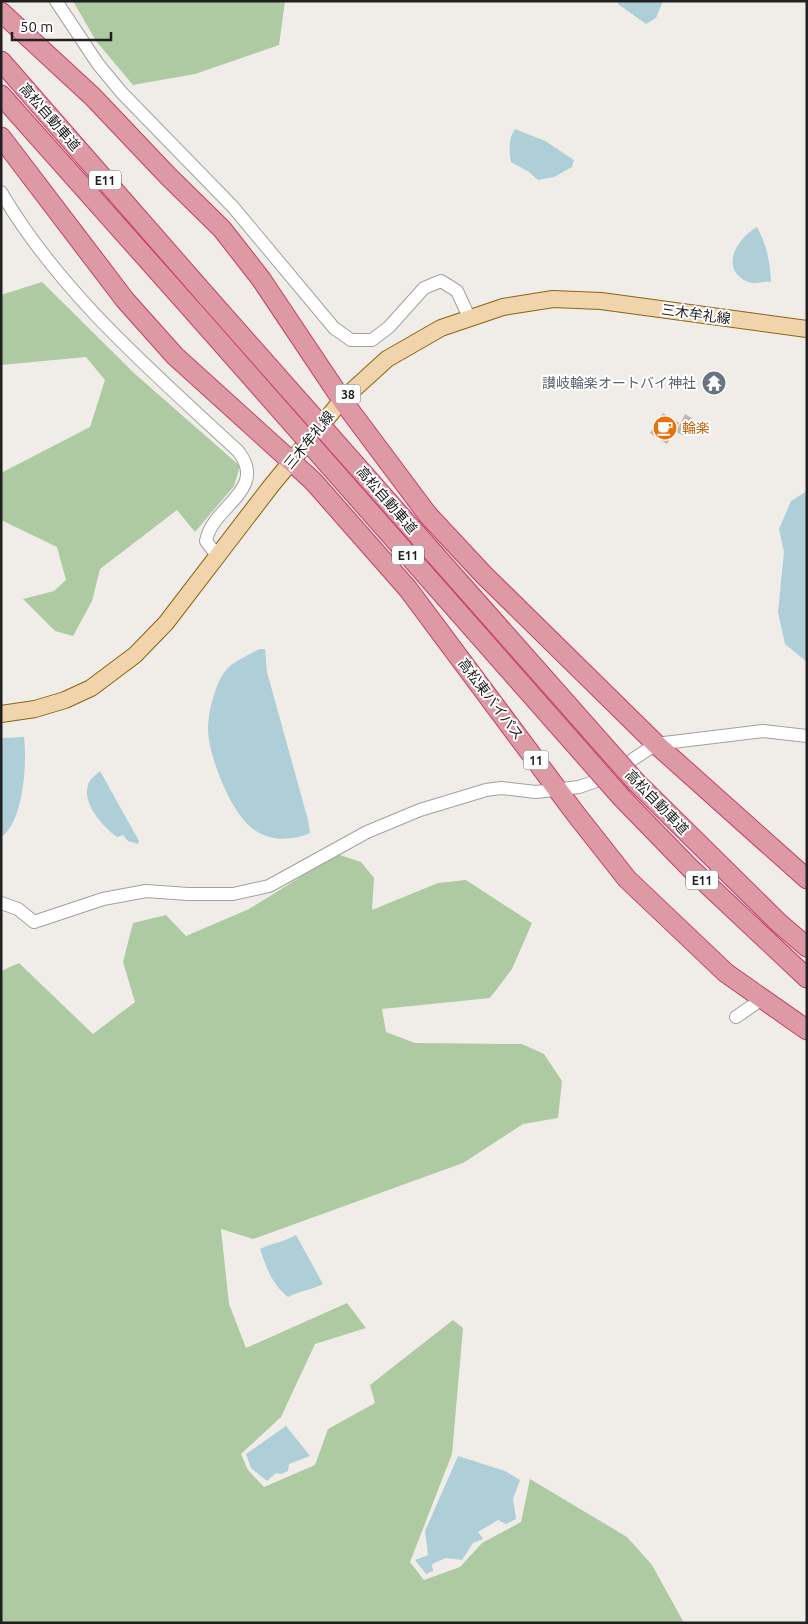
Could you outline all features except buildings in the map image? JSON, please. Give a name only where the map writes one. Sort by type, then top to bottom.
[{"type":"highway","points":[[1,12],[93,97],[168,176],[222,229],[261,279],[342,400],[428,515],[471,562],[656,744],[807,879]]},
{"type":"highway","name":"高松自動車道","points":[[1,61],[636,782],[779,923],[807,948]]},
{"type":"highway","name":"高松自動車道","points":[[1,95],[622,798],[690,868],[807,978]]},
{"type":"highway","name":"高松東バイパス","points":[[1,137],[126,300],[176,356],[292,461],[354,525],[408,589],[627,878],[726,974],[807,1030]]},
{"type":"main road","name":"三木牟礼線","points":[[1,714],[35,709],[64,700],[91,688],[115,671],[153,637],[342,400],[368,374],[406,347],[441,328],[469,317],[503,308],[553,299],[601,301],[807,329]]},
{"type":"street","points":[[56,1],[98,64],[122,93],[233,206],[334,328],[351,340],[372,340],[389,327],[424,288],[441,281],[457,291],[469,317]]},
{"type":"street","points":[[1,192],[54,268],[97,318],[238,451],[247,462],[246,485],[208,530],[206,541],[218,557]]},
{"type":"street","points":[[1,903],[18,910],[34,922],[104,899],[146,891],[188,894],[234,894],[269,886],[368,832],[420,810],[466,795],[500,788],[536,792],[579,787],[605,778],[656,744],[763,731],[807,736]]},
{"type":"street","points":[[736,1017],[762,999]]},
{"type":"green space","points":[[73,1],[285,1],[279,45],[195,74],[133,85],[96,41]]},
{"type":"green space","points":[[42,282],[135,374],[240,466],[234,486],[195,532],[177,510],[100,569],[92,601],[73,636],[55,631],[23,599],[54,591],[66,580],[57,547],[1,520],[1,473],[90,427],[105,380],[86,357],[1,365],[1,295]]},
{"type":"green space","points":[[337,854],[361,862],[374,878],[372,910],[438,883],[466,880],[532,923],[512,969],[490,998],[382,1009],[386,1032],[415,1043],[522,1044],[544,1054],[562,1081],[558,1118],[523,1124],[463,1163],[253,1239],[221,1229],[229,1304],[246,1348],[347,1303],[366,1328],[315,1344],[281,1417],[241,1454],[248,1470],[264,1487],[315,1465],[328,1429],[375,1403],[370,1385],[453,1320],[463,1328],[452,1454],[410,1562],[424,1580],[460,1567],[482,1543],[521,1522],[530,1479],[627,1537],[652,1565],[684,1623],[1,1623],[1,971],[19,963],[93,1034],[135,1002],[123,962],[133,923],[166,915],[186,936],[249,909]]},
{"type":"water","points":[[619,1],[663,1],[656,18],[646,24],[618,4]]},
{"type":"water","points":[[515,129],[545,141],[574,160],[572,167],[554,177],[538,180],[529,172],[511,162],[510,145]]},
{"type":"water","points":[[757,227],[767,254],[771,282],[748,282],[734,270],[734,254],[737,246],[749,232]]},
{"type":"water","points":[[807,491],[807,662],[785,644],[778,612],[784,552],[779,529],[791,501]]},
{"type":"water","points":[[259,649],[265,649],[267,672],[308,820],[310,833],[297,837],[283,839],[269,837],[247,824],[223,785],[209,742],[209,715],[219,682],[230,666]]},
{"type":"water","points":[[24,737],[24,776],[19,805],[9,829],[1,837],[1,738]]},
{"type":"water","points":[[100,771],[139,841],[138,844],[128,841],[123,835],[117,837],[98,819],[93,811],[87,795],[87,787],[91,779]]},
{"type":"water","points":[[296,1235],[323,1284],[288,1297],[274,1281],[260,1249]]},
{"type":"water","points":[[286,1426],[310,1456],[289,1464],[288,1471],[281,1474],[276,1473],[267,1481],[251,1468],[246,1454]]},
{"type":"water","points":[[458,1456],[505,1471],[520,1480],[513,1499],[516,1519],[506,1524],[498,1520],[478,1532],[483,1539],[473,1543],[462,1560],[446,1558],[432,1564],[433,1571],[426,1574],[415,1560],[428,1555],[425,1531]]},
{"type":"place","name":"讃岐輪楽オートバイ神社","points":[[714,383]]},
{"type":"place","name":"輪楽","points":[[665,428]]}]
